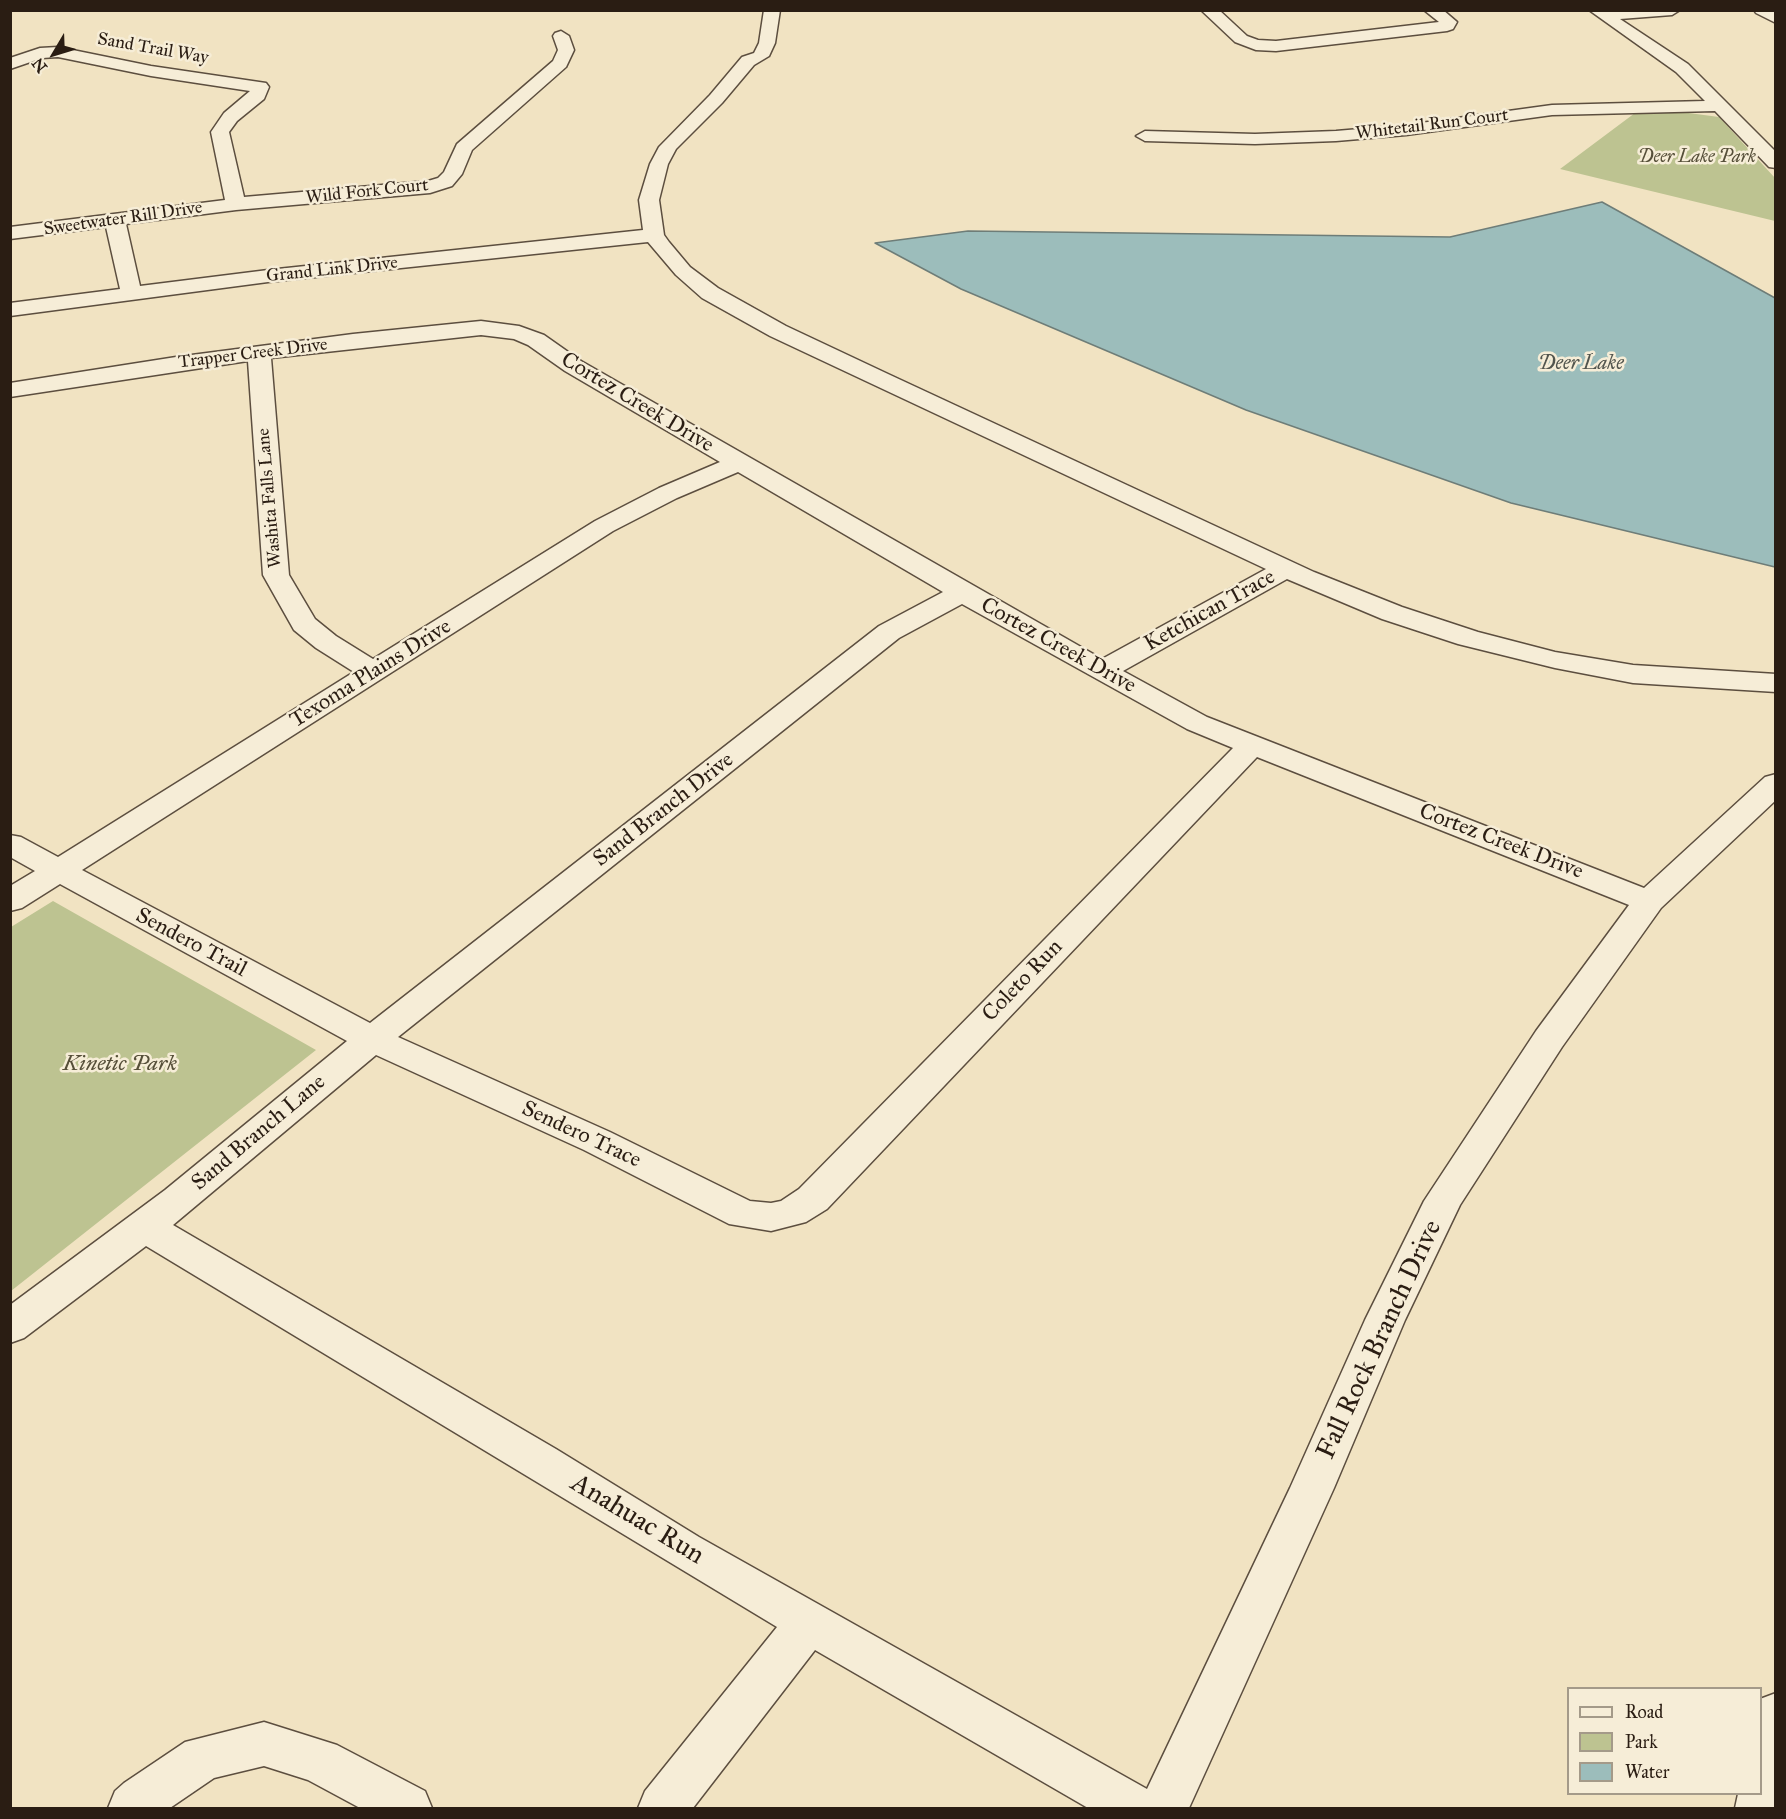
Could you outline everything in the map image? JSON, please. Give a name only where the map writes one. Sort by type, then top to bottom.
[{"type":"street","points":[[772,10],[767,43],[761,56],[751,36],[716,99],[668,147],[649,200],[654,236],[682,271],[710,293],[738,310],[1286,569],[1392,614],[1468,638],[1555,660],[1633,674],[1776,683]]},
{"type":"street","points":[[1209,10],[1241,39],[1256,45],[1276,46],[1447,26],[1449,22],[1432,10]]},
{"type":"street","points":[[1600,13],[1672,10]]},
{"type":"street","points":[[1762,10],[1776,18]]},
{"type":"street","points":[[1600,13],[1682,68],[1776,163]]},
{"type":"street","name":"Wild Fork Court","points":[[236,204],[430,187],[445,182],[453,174],[464,148],[560,63],[566,50],[561,36]]},
{"type":"street","name":"Sand Trail Way","points":[[10,64],[40,53],[58,52],[151,71],[260,87],[258,95],[230,117],[220,132],[236,204]]},
{"type":"street","name":"Whitetail Run Court","points":[[1145,136],[1255,139],[1336,136],[1406,130],[1552,110],[1719,106]]},
{"type":"street","name":"Sweetwater Rill Drive","points":[[10,233],[236,204]]},
{"type":"street","points":[[115,221],[131,293]]},
{"type":"street","name":"Grand Link Drive","points":[[10,310],[131,293],[654,236]]},
{"type":"street","name":"Trapper Creek Drive","points":[[10,390],[259,353],[466,329],[497,329]]},
{"type":"street","name":"Cortez Creek Drive","points":[[497,329],[519,333],[537,340],[573,366],[963,593],[1197,723],[1649,901]]},
{"type":"street","name":"Washita Falls Lane","points":[[259,353],[276,575],[304,624],[326,642],[374,672]]},
{"type":"street","name":"Texoma Plains Drive","points":[[10,901],[604,526],[668,493],[739,463]]},
{"type":"street","name":"Ketchican Trace","points":[[1104,670],[1286,569]]},
{"type":"street","name":"Sand Branch Drive","points":[[372,1039],[889,632],[913,617],[963,593]]},
{"type":"street","name":"Coleto Run","points":[[792,1212],[813,1199],[1251,746]]},
{"type":"street","name":"Fall Rock Branch Drive","points":[[1164,1809],[1312,1488],[1385,1320],[1443,1202],[1549,1039],[1649,901],[1776,783]]},
{"type":"street","name":"Sendero Trail","points":[[10,844],[372,1039]]},
{"type":"street","name":"Sendero Trace","points":[[372,1039],[597,1141],[743,1214],[771,1217],[792,1212]]},
{"type":"street","name":"Sand Branch Lane","points":[[10,1327],[145,1226],[372,1039]]},
{"type":"street","name":"Anahuac Run","points":[[145,1226],[204,1264],[809,1622],[1133,1809]]},
{"type":"street","points":[[663,1809],[809,1622]]},
{"type":"street","points":[[1760,1809],[1776,1714]]},
{"type":"street","points":[[133,1809],[142,1799],[202,1758],[264,1744],[320,1761],[407,1809]]},
{"type":"green space","name":"Deer Lake Park","points":[[1643,107],[1719,117],[1775,178],[1775,221],[1560,169]]},
{"type":"green space","name":"Kinetic Park","points":[[53,901],[316,1050],[11,1291],[11,927]]},
{"type":"water","name":"Deer Lake","points":[[1602,202],[1775,298],[1775,567],[1511,503],[1246,410],[961,289],[875,243],[968,231],[1450,237]]}]
